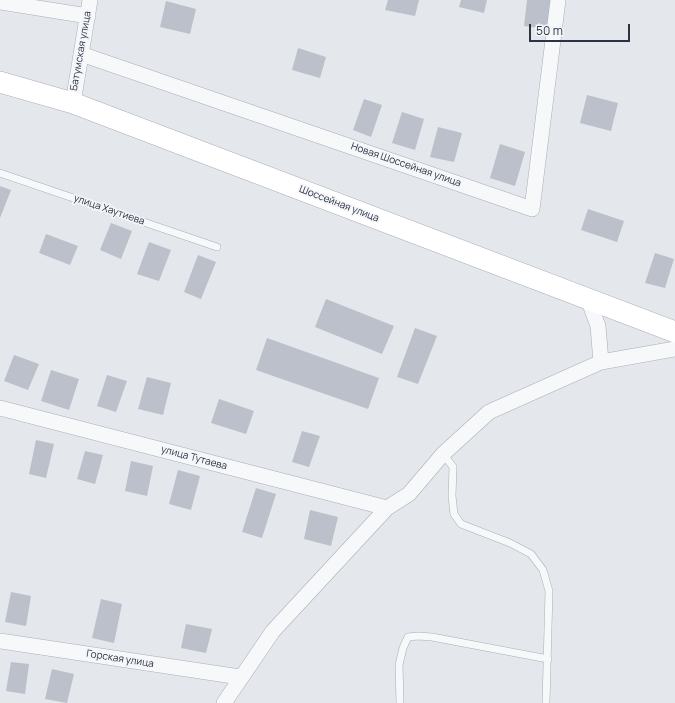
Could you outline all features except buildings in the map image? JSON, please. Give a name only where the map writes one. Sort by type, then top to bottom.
[{"type":"main road","name":"Шоссейная улица","points":[[0,82],[73,103],[675,332]]},
{"type":"street","name":"Батумская улица","points":[[73,103],[90,0]]},
{"type":"street","name":"Новая Шоссейная улица","points":[[81,54],[532,209],[558,0]]},
{"type":"street","points":[[0,2],[88,16]]},
{"type":"street","points":[[588,299],[598,326],[601,362]]},
{"type":"street","points":[[224,703],[240,677],[273,631],[387,508],[409,494],[443,454],[489,412],[601,362],[675,349]]},
{"type":"street","name":"улица Тутаева","points":[[0,408],[387,508]]},
{"type":"street","name":"Горская улица","points":[[0,641],[240,677]]},
{"type":"lane","name":"улица Хаутиева","points":[[0,172],[217,247]]},
{"type":"lane","points":[[443,454],[453,467],[452,496],[454,514],[461,524],[531,554],[543,570],[549,591],[546,703]]},
{"type":"lane","points":[[400,703],[399,665],[403,648],[408,637],[432,637],[548,659]]}]
